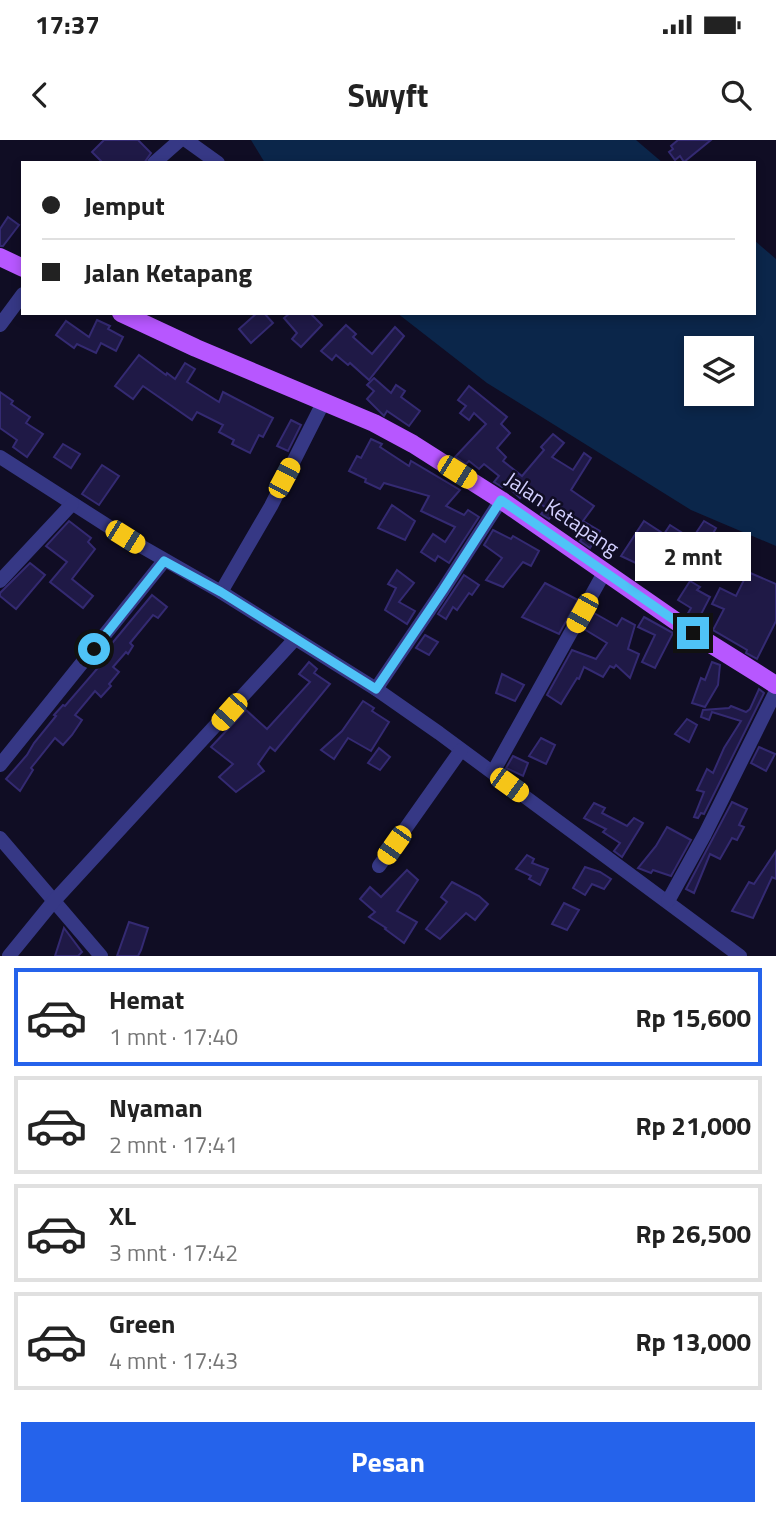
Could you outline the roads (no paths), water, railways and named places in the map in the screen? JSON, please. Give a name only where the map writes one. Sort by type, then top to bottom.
[{"type":"main road","points":[[0,257],[21,267]]},
{"type":"main road","name":"Jalan Ketapang","points":[[125,315],[374,423],[412,444],[501,500],[693,633],[776,685]]},
{"type":"street","points":[[156,161],[180,140]]},
{"type":"street","points":[[186,140],[215,161]]},
{"type":"street","points":[[0,326],[21,297]]},
{"type":"street","points":[[221,592],[271,506],[323,403]]},
{"type":"street","points":[[0,457],[72,505],[221,592],[376,689],[493,772],[740,956]]},
{"type":"street","points":[[376,689],[501,500]]},
{"type":"street","points":[[0,581],[72,505]]},
{"type":"street","points":[[0,765],[164,561]]},
{"type":"street","points":[[493,772],[606,571]]},
{"type":"street","points":[[9,956],[53,902],[295,639]]},
{"type":"street","points":[[668,901],[705,835],[776,691]]},
{"type":"street","points":[[379,866],[461,750]]},
{"type":"street","points":[[0,838],[101,956]]},
{"type":"water","points":[[251,140],[636,140],[661,161],[264,161]]},
{"type":"water","points":[[756,242],[776,259],[776,546],[691,510],[487,383],[400,315],[756,315]]}]
